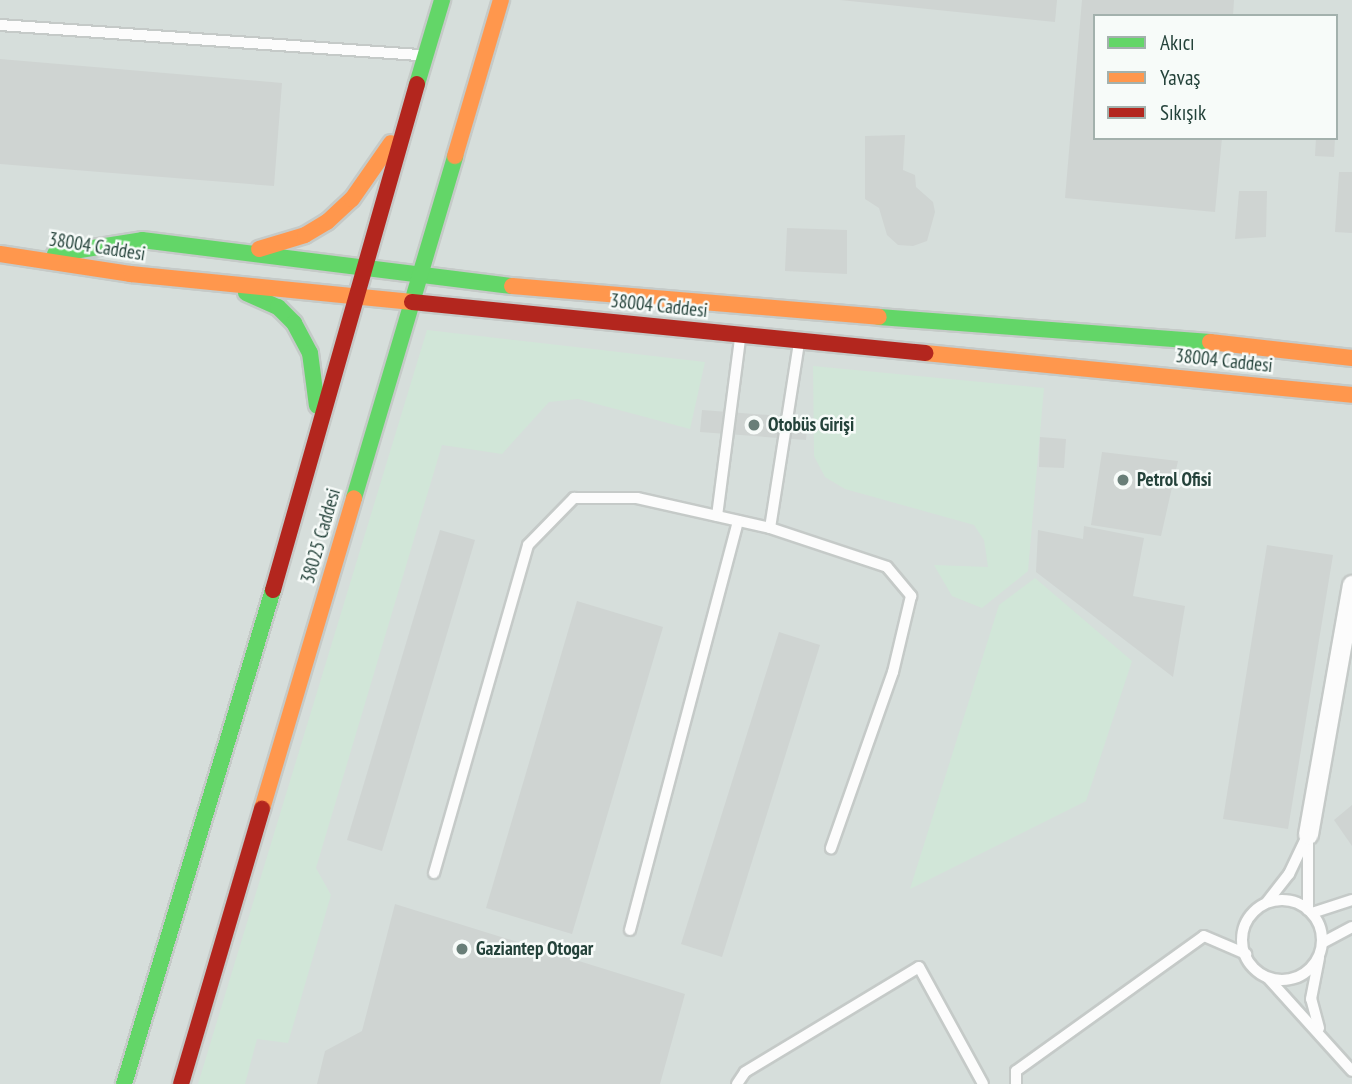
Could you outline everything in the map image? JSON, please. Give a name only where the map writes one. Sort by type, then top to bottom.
[{"type":"street","name":"38025 Caddesi","points":[[124,1084],[261,632],[353,296],[442,0]]},
{"type":"street","name":"38025 Caddesi","points":[[181,1084],[501,0]]},
{"type":"street","points":[[249,252],[305,234],[327,222],[352,199],[405,124]]},
{"type":"street","name":"38004 Caddesi","points":[[32,257],[142,240],[363,265],[580,294],[741,321],[802,325],[1352,395]]},
{"type":"street","points":[[0,254],[32,257]]},
{"type":"street","name":"38004 Caddesi","points":[[32,257],[206,282],[412,303],[802,325],[1189,340],[1352,358]]},
{"type":"street","points":[[206,282],[260,297],[294,323],[310,353],[318,426]]},
{"type":"street","points":[[1308,834],[1352,585]]},
{"type":"lane","points":[[0,25],[426,55]]},
{"type":"lane","points":[[717,516],[741,321]]},
{"type":"lane","points":[[770,528],[802,325]]},
{"type":"lane","points":[[434,873],[528,545],[574,498],[637,498],[770,528],[887,567],[911,596],[893,671],[831,848]]},
{"type":"lane","points":[[630,930],[738,521]]},
{"type":"lane","points":[[1246,954],[1243,932],[1248,920],[1266,904],[1289,874],[1308,834]]},
{"type":"lane","points":[[1308,834],[1310,912]]},
{"type":"lane","points":[[1310,912],[1352,900]]},
{"type":"lane","points":[[1266,904],[1290,901],[1310,912],[1319,923],[1321,946],[1311,999],[1319,1029]]},
{"type":"lane","points":[[1267,977],[1294,978],[1316,962],[1321,946],[1352,927]]},
{"type":"lane","points":[[1016,1084],[1016,1071],[1204,936],[1246,954],[1319,1029],[1352,1071]]},
{"type":"lane","points":[[737,1084],[745,1072],[919,967],[983,1084]]},
{"type":"shaded area","points":[[0,0],[1352,0],[1352,1084],[0,1084]]},
{"type":"green space","points":[[427,330],[705,362],[690,429],[578,399],[549,402],[502,454],[442,445],[316,868],[331,895],[288,1043],[257,1039],[245,1084],[198,1084]]},
{"type":"green space","points":[[813,366],[1044,388],[1028,571],[982,608],[952,596],[934,565],[988,567],[984,540],[974,525],[845,489],[825,477],[814,456]]},
{"type":"green space","points":[[1035,578],[1132,661],[1086,801],[910,889],[999,605]]},
{"type":"building","points":[[840,0],[1057,0],[1055,22]]},
{"type":"building","points":[[1082,0],[1234,0],[1233,14],[1093,14],[1093,140],[1222,140],[1215,212],[1065,198]]},
{"type":"building","points":[[0,59],[282,83],[274,186],[0,164]]},
{"type":"building","points":[[905,135],[903,170],[915,175],[916,187],[933,202],[935,212],[927,241],[913,246],[898,245],[887,235],[879,208],[865,199],[865,136]]},
{"type":"building","points":[[1316,140],[1335,140],[1334,157],[1315,156]]},
{"type":"building","points":[[1339,172],[1352,172],[1352,233],[1335,232]]},
{"type":"building","points":[[1239,191],[1267,191],[1266,237],[1235,239]]},
{"type":"building","points":[[787,228],[847,230],[847,274],[785,271]]},
{"type":"building","name":"Otobüs Girişi","points":[[702,410],[808,418],[806,440],[700,432]]},
{"type":"building","points":[[1040,437],[1066,439],[1064,468],[1039,467]]},
{"type":"building","points":[[1102,452],[1178,461],[1161,536],[1091,525]]},
{"type":"building","points":[[1084,526],[1144,538],[1133,596],[1185,606],[1173,677],[1036,572],[1038,530],[1083,539]]},
{"type":"building","points":[[440,530],[475,540],[382,851],[347,840]]},
{"type":"building","points":[[1267,545],[1333,555],[1288,829],[1223,819]]},
{"type":"building","points":[[577,601],[663,627],[572,934],[486,908]]},
{"type":"building","points":[[779,632],[820,645],[722,957],[681,944]]},
{"type":"building","points":[[1352,805],[1352,846],[1334,820]]},
{"type":"building","name":"Gaziantep Otogar","points":[[395,904],[685,994],[660,1084],[317,1084],[325,1051],[362,1031]]},
{"type":"traffic: fast","points":[[417,84],[442,0]]},
{"type":"traffic: fast","points":[[354,498],[455,156]]},
{"type":"traffic: fast","points":[[55,254],[142,240],[512,286]]},
{"type":"traffic: fast","points":[[246,293],[278,307],[294,323],[310,353],[317,406]]},
{"type":"traffic: fast","points":[[879,317],[1210,342]]},
{"type":"traffic: fast","points":[[124,1084],[273,590]]},
{"type":"traffic: slow","points":[[455,156],[501,0]]},
{"type":"traffic: slow","points":[[259,249],[305,235],[327,222],[352,199],[391,143]]},
{"type":"traffic: slow","points":[[0,254],[131,274],[412,302]]},
{"type":"traffic: slow","points":[[512,286],[879,317]]},
{"type":"traffic: slow","points":[[1210,342],[1352,358]]},
{"type":"traffic: slow","points":[[925,353],[1352,395]]},
{"type":"traffic: slow","points":[[262,809],[354,498]]},
{"type":"traffic: jam","points":[[273,590],[417,84]]},
{"type":"traffic: jam","points":[[412,302],[925,353]]},
{"type":"traffic: jam","points":[[181,1084],[262,809]]},
{"type":"place","name":"Otobüs Girişi","points":[[754,425]]},
{"type":"place","name":"Petrol Ofisi","points":[[1123,480]]},
{"type":"place","name":"Gaziantep Otogar","points":[[462,949]]}]
